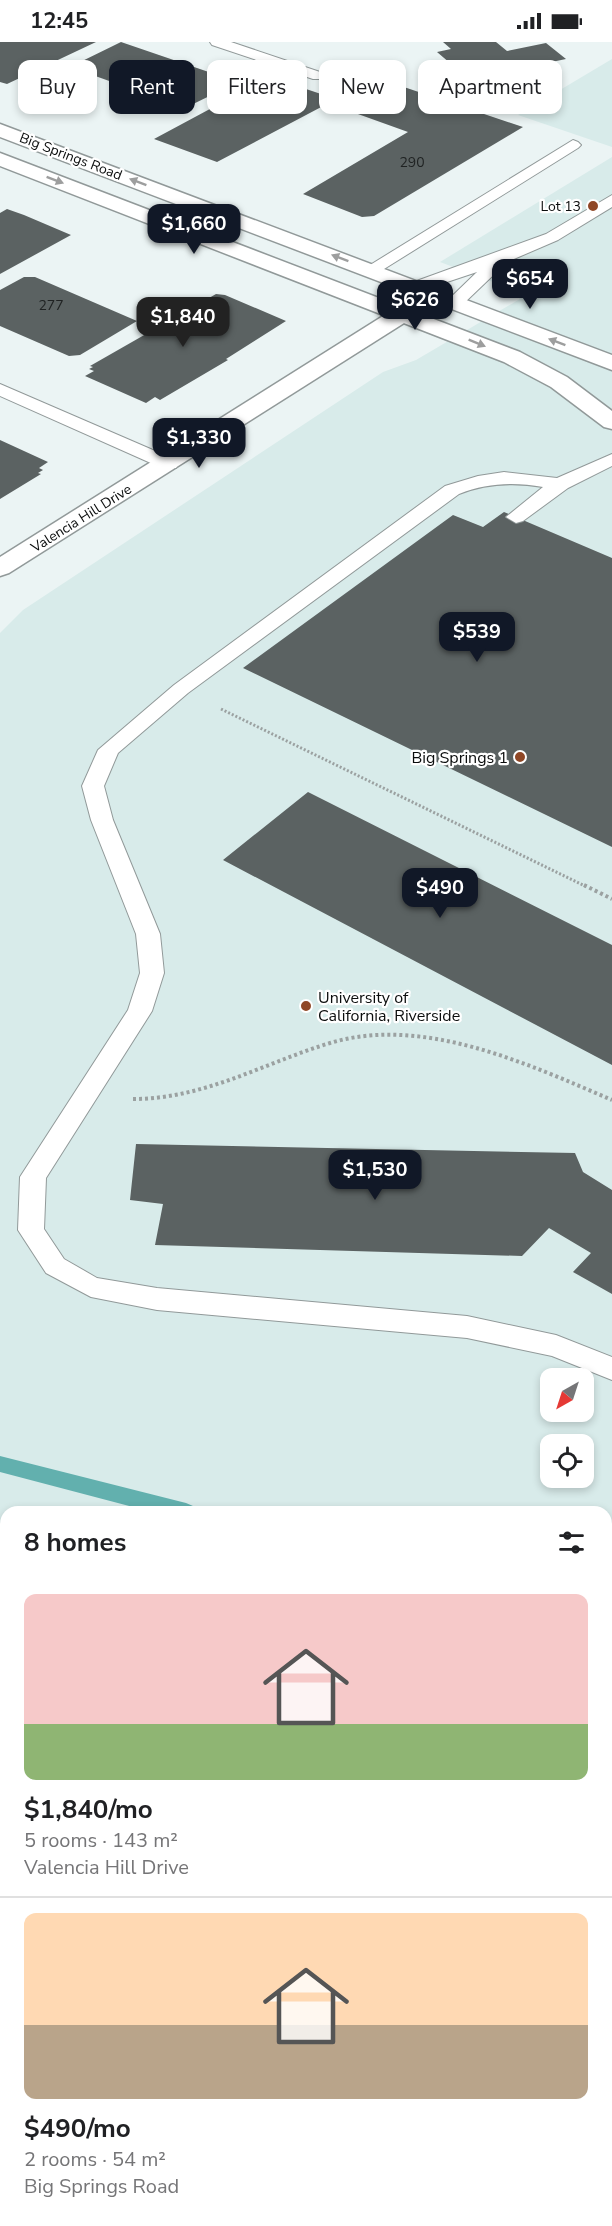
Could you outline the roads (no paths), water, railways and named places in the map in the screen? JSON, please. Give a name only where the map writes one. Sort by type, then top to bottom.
[{"type":"street","name":"Big Springs Road","points":[[0,130],[612,363]]},
{"type":"street","name":"Big Springs Road","points":[[0,159],[512,357],[559,382],[612,422]]},
{"type":"street","name":"Valencia Hill Drive","points":[[0,568],[436,295]]},
{"type":"lane","points":[[217,42],[318,76]]},
{"type":"lane","points":[[370,270],[573,145]]},
{"type":"lane","points":[[436,295],[501,258],[552,237],[612,200]]},
{"type":"lane","points":[[436,295],[501,258]]},
{"type":"lane","points":[[0,389],[169,464]]},
{"type":"lane","points":[[516,517],[557,484],[579,471],[612,460]]},
{"type":"lane","points":[[557,484],[508,476],[476,480],[452,490],[182,689],[109,750],[93,786],[102,820],[148,934],[152,973],[140,1011],[33,1177],[31,1230],[55,1266],[91,1287],[157,1299],[467,1327],[556,1346],[612,1369]]},
{"type":"waterway","points":[[0,1464],[163,1506]]},
{"type":"place","name":"Lot 13","points":[[593,206]]},
{"type":"place","name":"Big Springs 1","points":[[520,757]]},
{"type":"place","name":"University of California, Riverside","points":[[306,1006]]}]
